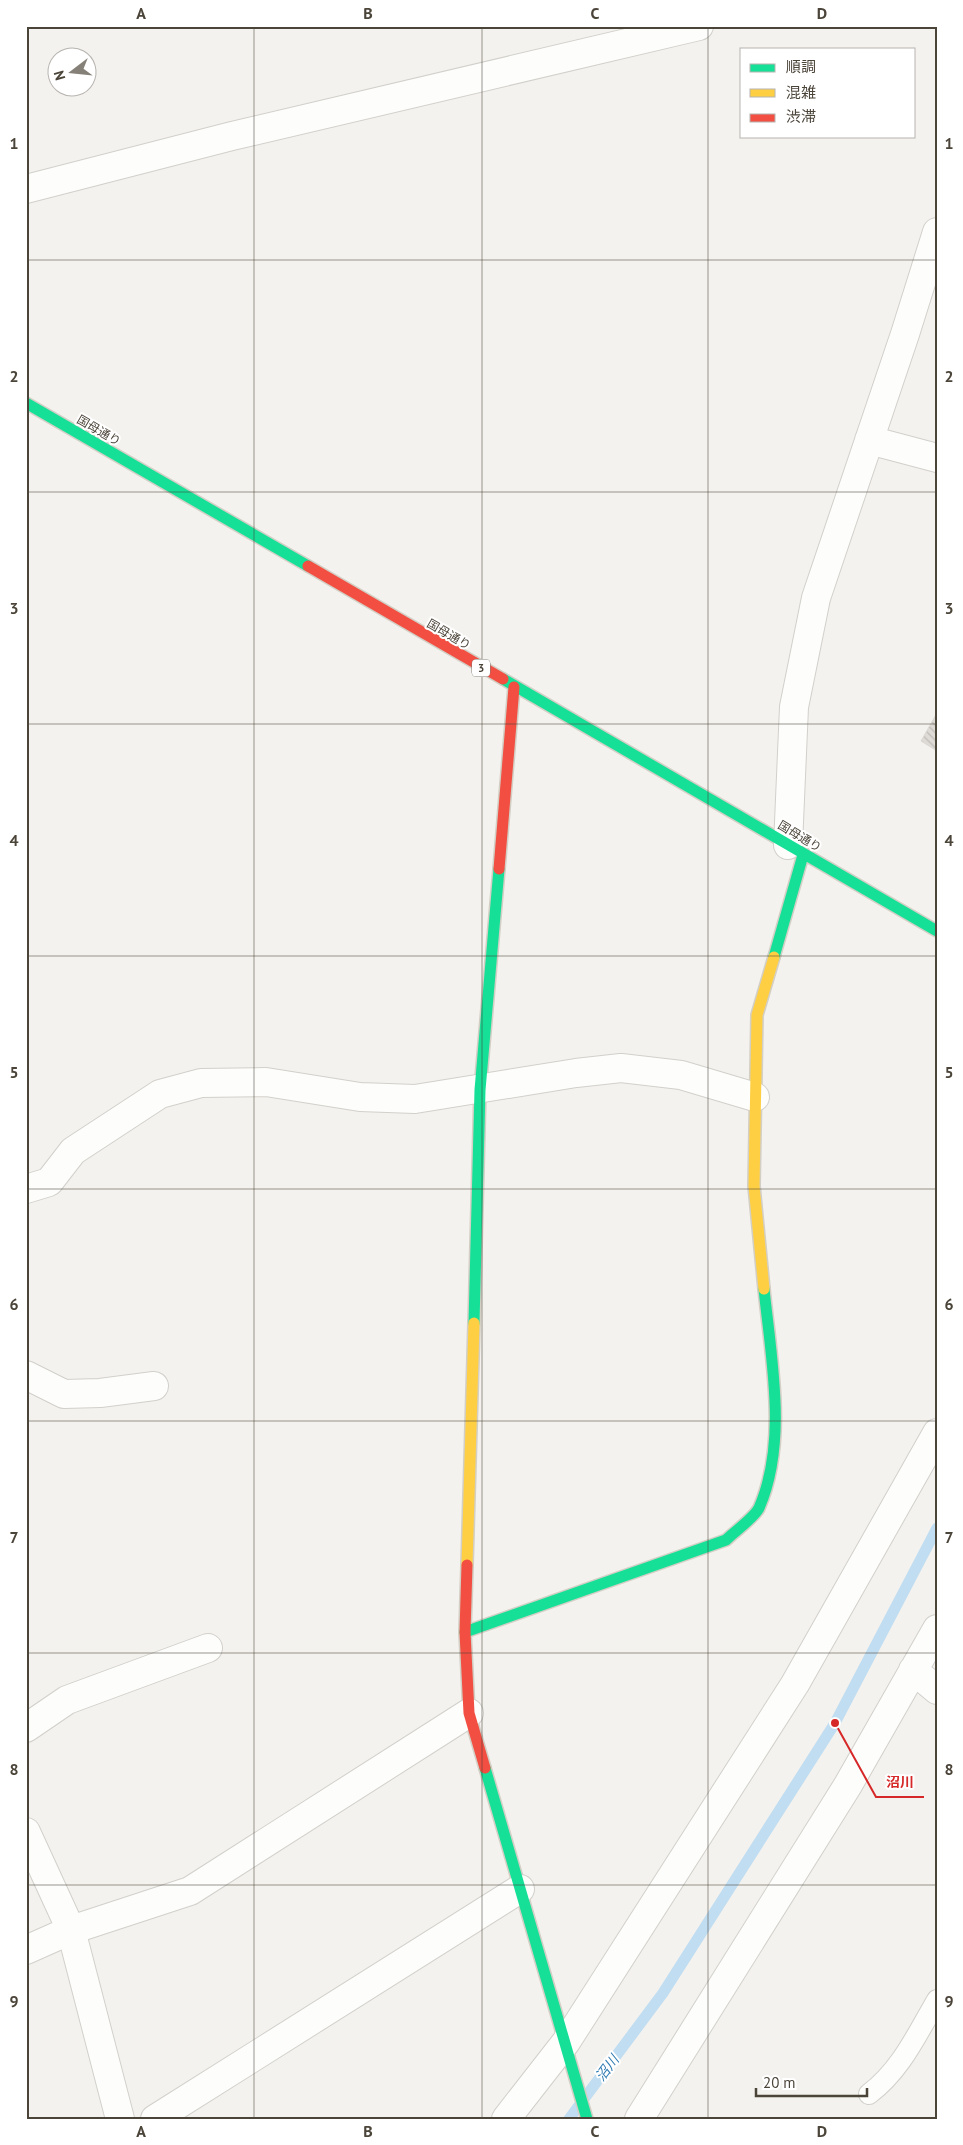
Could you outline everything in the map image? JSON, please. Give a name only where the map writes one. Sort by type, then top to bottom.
[{"type":"street","points":[[26,189],[232,136],[699,26]]},
{"type":"street","points":[[465,1632],[726,1540],[758,1510],[770,1471],[776,1413],[754,1186],[757,1015],[796,850],[794,707],[814,607],[937,232]]},
{"type":"street","name":"国母通り","points":[[30,412],[514,687],[937,931]]},
{"type":"street","points":[[870,440],[937,458]]},
{"type":"street","points":[[514,687],[480,1090],[465,1632],[469,1713],[587,2119]]},
{"type":"street","points":[[26,1189],[49,1182],[73,1151],[160,1094],[201,1083],[266,1082],[360,1097],[415,1099],[576,1073],[621,1068],[681,1076],[755,1097]]},
{"type":"street","points":[[26,1375],[64,1394],[100,1393],[154,1386]]},
{"type":"street","points":[[506,2119],[566,2042],[795,1684],[937,1432]]},
{"type":"street","points":[[639,2119],[848,1785],[937,1629]]},
{"type":"street","points":[[26,1728],[67,1700],[208,1648]]},
{"type":"street","points":[[913,1670],[937,1690]]},
{"type":"street","points":[[26,1950],[71,1930],[190,1891],[469,1713]]},
{"type":"street","points":[[26,1832],[71,1930],[120,2119]]},
{"type":"street","points":[[155,2119],[520,1889]]},
{"type":"lane","points":[[870,2094],[884,2083],[902,2060],[937,2000]]},
{"type":"building","points":[[937,713],[937,751],[921,741]]},
{"type":"waterway","name":"沼川","points":[[569,2119],[663,1993],[835,1723],[937,1528]]},
{"type":"traffic: fast","points":[[26,403],[308,566]]},
{"type":"traffic: fast","points":[[503,679],[937,931]]},
{"type":"traffic: fast","points":[[774,957],[803,855]]},
{"type":"traffic: fast","points":[[474,1323],[480,1090],[499,869]]},
{"type":"traffic: fast","points":[[465,1632],[726,1540],[753,1516],[759,1508],[768,1482],[773,1456],[775,1428],[773,1371],[764,1289]]},
{"type":"traffic: fast","points":[[485,1768],[587,2119]]},
{"type":"traffic: slow","points":[[764,1289],[754,1186],[757,1015],[774,957]]},
{"type":"traffic: slow","points":[[467,1565],[474,1323]]},
{"type":"traffic: jam","points":[[308,566],[503,679]]},
{"type":"traffic: jam","points":[[499,869],[514,687]]},
{"type":"traffic: jam","points":[[467,1565],[465,1632],[469,1713],[485,1768]]},
{"type":"place","name":"沼川","points":[[835,1723]]}]
